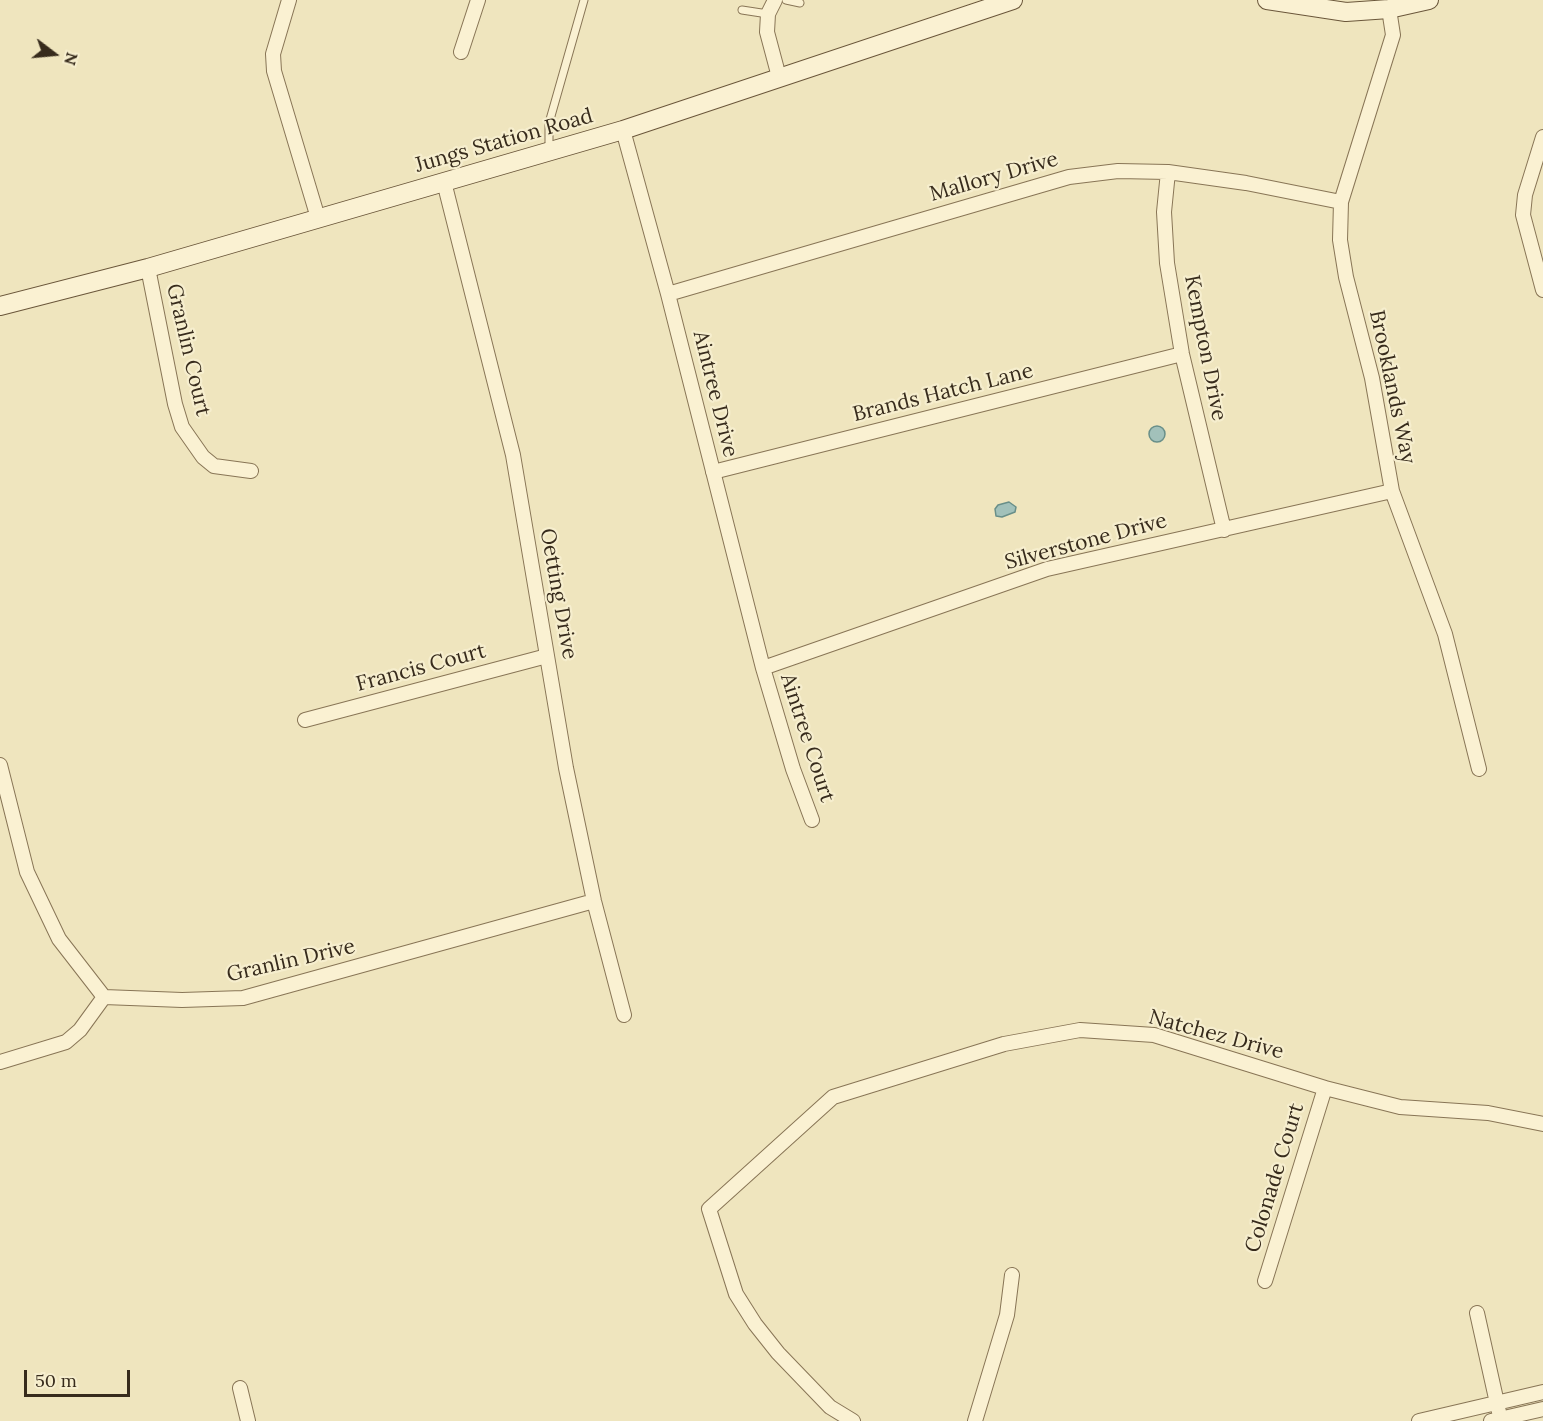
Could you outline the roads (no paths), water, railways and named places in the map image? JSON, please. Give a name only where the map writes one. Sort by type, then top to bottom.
[{"type":"main road","name":"Jungs Station Road","points":[[0,306],[148,268],[623,130],[1014,0]]},
{"type":"main road","points":[[1267,0],[1346,12],[1389,9],[1429,0]]},
{"type":"street","points":[[289,0],[273,54],[274,71],[318,218]]},
{"type":"street","points":[[461,52],[478,0]]},
{"type":"street","points":[[775,0],[768,14],[767,32],[779,77]]},
{"type":"street","name":"Brooklands Way","points":[[1389,9],[1393,35],[1341,202],[1340,240],[1346,277],[1372,378],[1392,491],[1445,634],[1479,769]]},
{"type":"street","name":"Aintree Drive","points":[[623,130],[668,294],[763,668]]},
{"type":"street","points":[[1542,286],[1523,215],[1525,195],[1543,137]]},
{"type":"street","name":"Mallory Drive","points":[[668,294],[1069,177],[1118,171],[1168,172],[1246,183],[1341,202]]},
{"type":"street","name":"Kempton Drive","points":[[1168,172],[1164,212],[1167,262],[1182,354],[1224,530]]},
{"type":"street","name":"Oetting Drive","points":[[444,182],[513,455],[566,768],[594,901],[624,1014]]},
{"type":"street","name":"Granlin Court","points":[[148,268],[175,404],[182,427],[203,457],[214,466],[251,471]]},
{"type":"street","name":"Brands Hatch Lane","points":[[713,472],[1182,354]]},
{"type":"street","name":"Silverstone Drive","points":[[763,668],[1047,569],[1392,491]]},
{"type":"street","name":"Francis Court","points":[[304,720],[547,656]]},
{"type":"street","name":"Aintree Court","points":[[763,668],[793,769],[812,820]]},
{"type":"street","points":[[0,765],[27,872],[59,939],[104,998],[80,1030],[66,1042],[0,1062]]},
{"type":"street","name":"Granlin Drive","points":[[104,998],[182,1000],[243,998],[594,901]]},
{"type":"street","name":"Natchez Drive","points":[[853,1421],[830,1407],[778,1353],[755,1324],[736,1294],[709,1209],[833,1097],[1004,1044],[1080,1030],[1154,1035],[1325,1088],[1400,1107],[1488,1113],[1543,1124]]},
{"type":"street","name":"Colonade Court","points":[[1265,1281],[1325,1088]]},
{"type":"street","points":[[975,1421],[1007,1315],[1012,1275]]},
{"type":"street","points":[[1477,1313],[1498,1401],[1498,1420],[1543,1409]]},
{"type":"street","points":[[240,1388],[248,1421]]},
{"type":"street","points":[[1419,1421],[1543,1392]]},
{"type":"lane","points":[[549,152],[549,123],[584,0]]},
{"type":"lane","points":[[786,0],[800,3]]},
{"type":"lane","points":[[742,10],[768,14]]},
{"type":"water","points":[[1154,426],[1160,426],[1165,434],[1163,440],[1154,442],[1149,437],[1149,431]]},
{"type":"water","points":[[1009,502],[1016,507],[1015,512],[1002,517],[996,516],[995,509],[998,505]]}]
